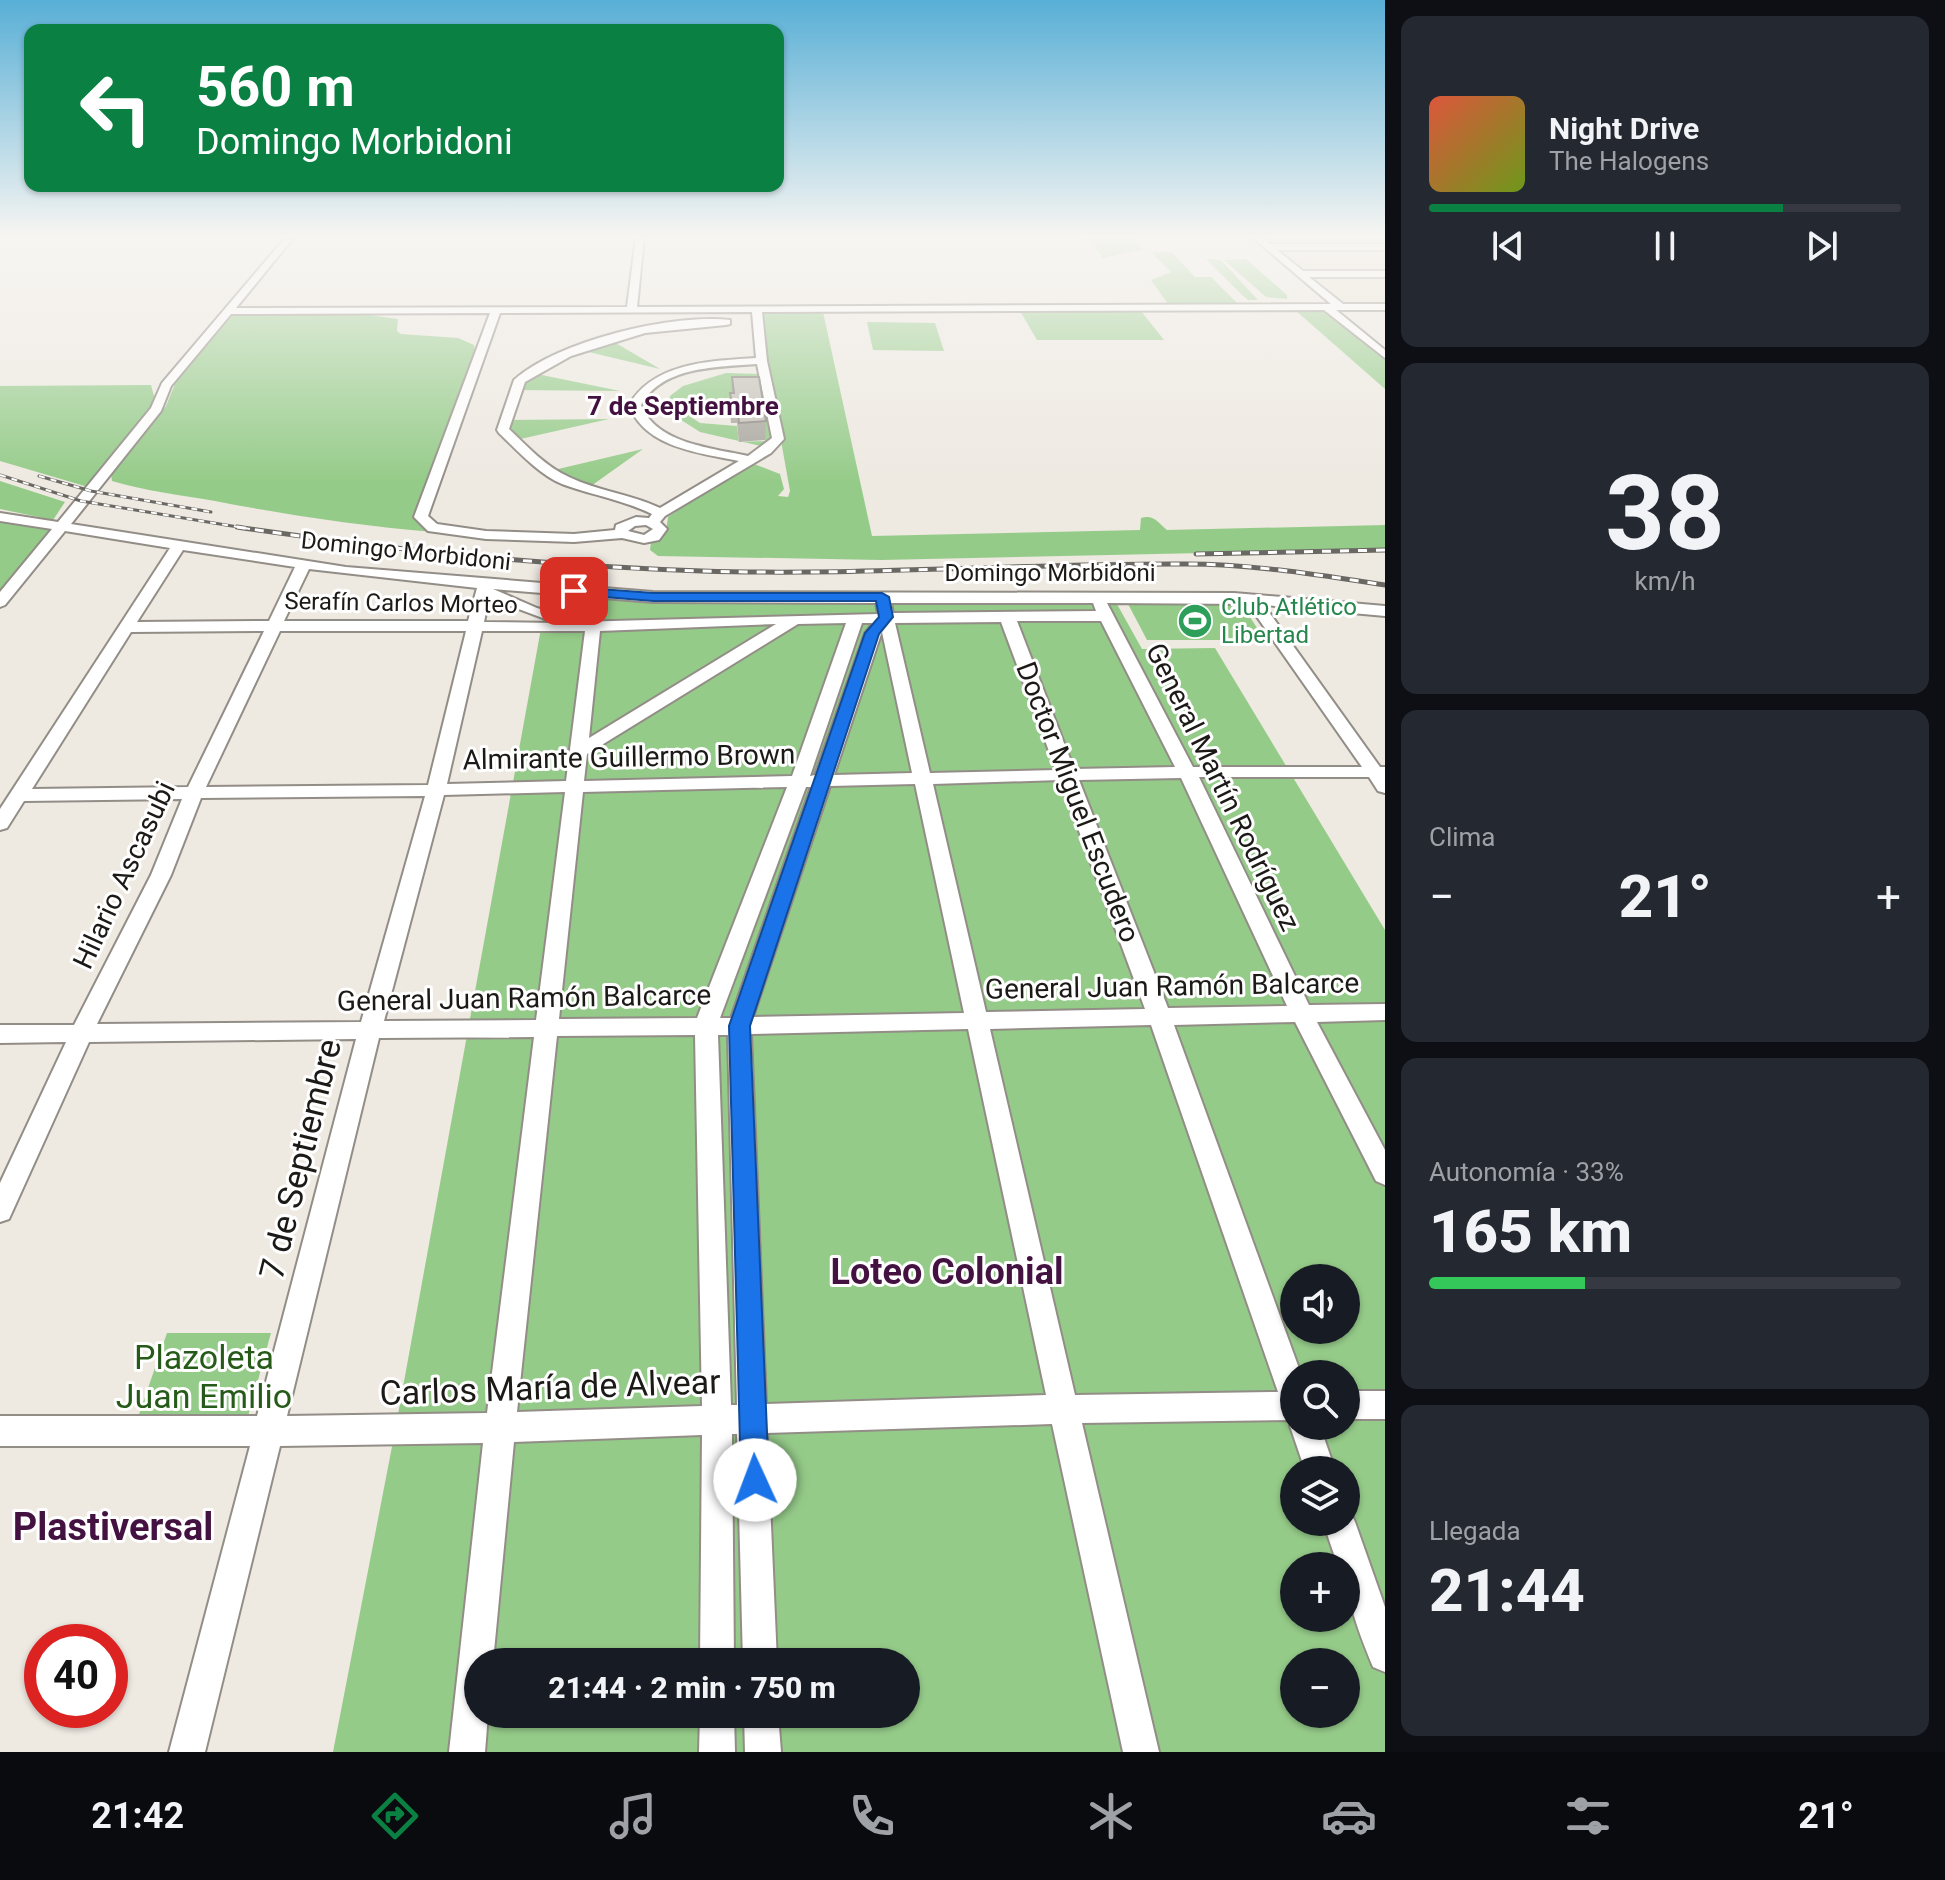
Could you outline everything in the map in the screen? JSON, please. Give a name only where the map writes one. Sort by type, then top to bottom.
[{"type":"street","points":[[0,602],[157,409],[166,385],[221,319]]},
{"type":"street","points":[[493,319],[421,517],[433,528],[453,533],[574,538],[622,534],[637,539],[654,537],[660,529],[656,518],[635,501],[564,480],[521,448],[503,430],[520,380],[590,343],[734,319]]},
{"type":"street","points":[[656,518],[751,460],[778,439],[762,361],[757,319]]},
{"type":"street","points":[[1340,319],[1385,355]]},
{"type":"street","points":[[1357,333],[1371,333]]},
{"type":"street","points":[[751,460],[667,438],[639,420],[635,405],[641,393],[659,379],[676,373],[721,363],[762,361]]},
{"type":"street","name":"Domingo Morbidoni","points":[[0,517],[178,547],[484,588],[884,607],[1102,607],[1253,600],[1385,611]]},
{"type":"street","points":[[0,824],[178,547]]},
{"type":"street","name":"Hilario Ascasubi","points":[[0,1211],[82,1032],[161,875],[194,793],[304,564]]},
{"type":"street","points":[[467,1752],[500,1428],[581,750],[590,627],[532,611],[484,588]]},
{"type":"street","name":"7 de Septiembre","points":[[187,1752],[370,1030],[436,790],[477,628],[484,588]]},
{"type":"street","points":[[1253,600],[1382,777]]},
{"type":"street","points":[[760,1648],[739,1026],[884,607]]},
{"type":"street","points":[[884,607],[1141,1752]]},
{"type":"street","name":"Serafín Carlos Morteo","points":[[127,627],[590,627],[856,618],[884,607],[1007,616],[1102,607]]},
{"type":"street","name":"General Martín Rodríguez","points":[[1102,607],[1187,772],[1302,1014],[1385,1174]]},
{"type":"street","name":"Doctor Miguel Escudero","points":[[1007,616],[1160,1018],[1282,1360]]},
{"type":"street","points":[[717,1648],[717,1420],[706,1025],[799,781],[856,618]]},
{"type":"street","points":[[581,750],[795,619]]},
{"type":"street","name":"Almirante Guillermo Brown","points":[[19,795],[436,790],[823,779],[1069,778],[1187,772],[1382,777]]},
{"type":"street","name":"General Juan Ramón Balcarce","points":[[0,1034],[739,1026],[1385,1012]]},
{"type":"street","points":[[1360,1405],[1385,1405]]},
{"type":"street","name":"Carlos María de Alvear","points":[[0,1431],[267,1432],[500,1428],[1065,1409],[1280,1406]]},
{"type":"street","points":[[1344,1536],[1385,1655]]},
{"type":"street","points":[[717,1728],[717,1752]]},
{"type":"street","points":[[762,1728],[763,1752]]},
{"type":"green space","points":[[229,319],[396,319],[397,331],[401,334],[458,338],[474,345],[475,351],[415,518],[434,532],[296,515],[112,481],[111,474],[166,406],[175,384]]},
{"type":"green space","points":[[759,319],[824,319],[872,536],[1140,530],[1141,518],[1149,517],[1167,530],[1385,525],[1385,549],[881,560],[658,556],[650,550],[651,542],[666,532],[668,517],[754,464],[780,474],[784,489],[778,496],[788,497],[790,491]]},
{"type":"green space","points":[[1025,319],[1147,319],[1164,340],[1037,340]]},
{"type":"green space","points":[[1305,319],[1337,319],[1385,360],[1385,389]]},
{"type":"green space","points":[[867,322],[935,323],[944,351],[873,350]]},
{"type":"green space","points":[[609,339],[660,369],[576,349]]},
{"type":"green space","points":[[532,373],[620,391],[517,390]]},
{"type":"green space","points":[[726,373],[762,374],[773,436],[765,447],[743,442],[765,441],[758,395],[734,408],[699,411],[691,417],[700,423],[737,426],[739,441],[700,432],[667,411],[670,396],[683,386]]},
{"type":"green space","points":[[151,385],[155,400],[88,487],[0,461],[0,386]]},
{"type":"green space","points":[[609,419],[516,440],[507,430],[508,420]]},
{"type":"green space","points":[[643,449],[591,486],[566,480],[554,470]]},
{"type":"green space","points":[[0,481],[65,502],[53,520],[0,509]]},
{"type":"green space","points":[[0,520],[54,530],[0,600]]},
{"type":"green space","points":[[548,590],[653,597],[1113,597],[1142,649],[1215,648],[1385,930],[1385,1752],[333,1752],[395,1431]]},
{"type":"green space","name":"Club Atlético Libertad","points":[[1127,602],[1240,602],[1265,640],[1147,640]]},
{"type":"green space","name":"Plazoleta Juan Emilio","points":[[167,1333],[271,1333],[247,1420],[137,1420]]},
{"type":"building","points":[[732,377],[759,377],[766,421],[739,423],[737,405],[732,405],[730,393],[734,393]]},
{"type":"railway","points":[[0,475],[81,501],[243,528]]},
{"type":"railway","points":[[39,476],[91,491],[211,512]]},
{"type":"railway","points":[[237,527],[243,528]]},
{"type":"railway","points":[[243,528],[469,556],[644,569],[823,572],[1211,564],[1385,585]]},
{"type":"railway","points":[[243,528],[250,529]]},
{"type":"railway","points":[[1196,554],[1385,550]]},
{"type":"place","name":"Club Atlético Libertad","points":[[1195,621]]},
{"type":"district","name":"7 de Septiembre","points":[[683,406]]},
{"type":"district","name":"Loteo Colonial","points":[[947,1272]]},
{"type":"district","name":"Plastiversal","points":[[113,1527]]},
{"type":"route","points":[[574,591],[653,597],[882,597],[886,617],[873,633],[739,1026],[755,1480]]}]
